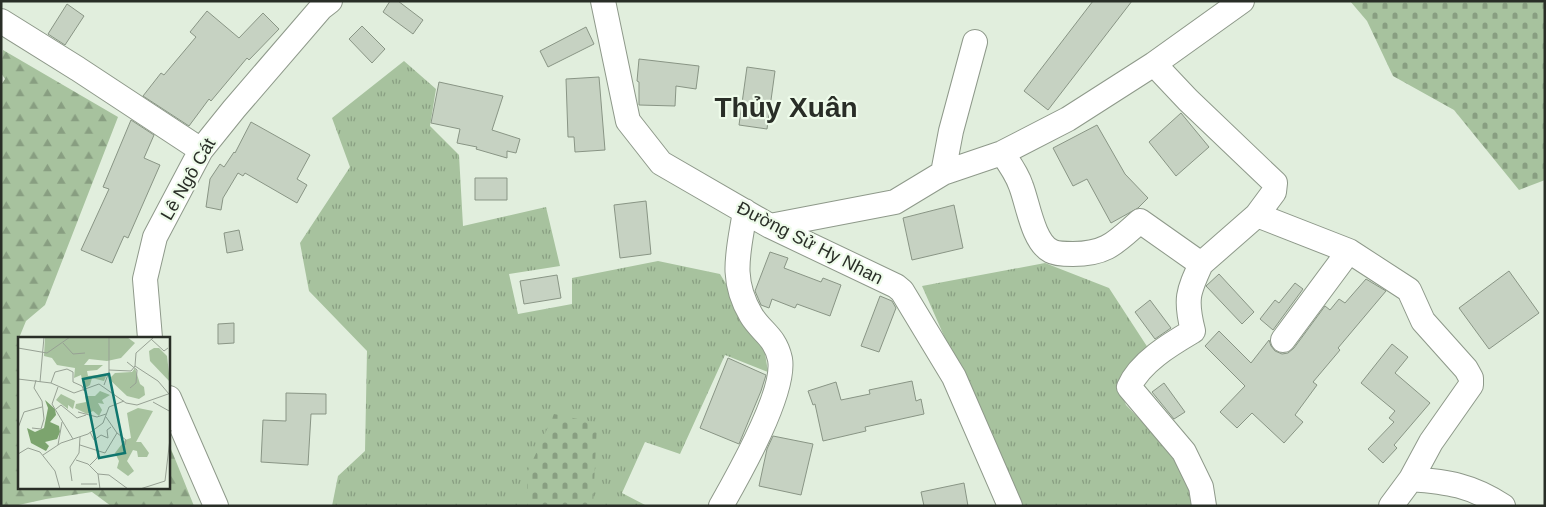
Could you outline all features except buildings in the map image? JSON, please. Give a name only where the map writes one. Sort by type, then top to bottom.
[{"type":"street","name":"Lê Ngô Cát","points":[[150,337],[145,279],[155,237],[201,150],[321,8],[330,1]]},
{"type":"street","name":"Đường Sử Hy Nhan","points":[[603,1],[628,121],[661,163],[770,226],[896,286],[902,292],[954,377],[1010,506]]},
{"type":"street","points":[[770,226],[895,202],[943,173],[1002,153],[1068,119],[1154,64],[1242,1]]},
{"type":"street","points":[[1,21],[63,59],[201,150]]},
{"type":"street","points":[[943,173],[951,132],[975,42]]},
{"type":"street","points":[[1154,64],[1188,100],[1275,183],[1274,192],[1257,215],[1202,264],[1189,290],[1188,311],[1193,331],[1164,349],[1133,377],[1129,387],[1184,452],[1201,487],[1204,506]]},
{"type":"street","points":[[1002,153],[1013,168],[1022,186],[1036,232],[1042,243],[1051,252],[1089,254],[1104,250],[1140,221],[1202,264]]},
{"type":"street","points":[[721,506],[745,463],[777,390],[780,360],[772,339],[752,316],[739,285],[736,264],[745,211]]},
{"type":"street","points":[[1257,215],[1349,251],[1409,290],[1424,321],[1466,369],[1471,385],[1430,442],[1411,479],[1391,506]]},
{"type":"street","points":[[1283,340],[1349,251]]},
{"type":"street","points":[[170,400],[216,506]]},
{"type":"street","points":[[1411,479],[1449,482],[1484,493],[1503,506]]},
{"type":"green space","points":[[1350,1],[1545,1],[1545,180],[1519,190],[1454,110],[1393,76],[1367,21]]},
{"type":"green space","points":[[3,50],[118,117],[45,305],[26,321],[18,337],[18,490],[170,490],[170,446],[194,506],[111,506],[92,492],[14,506],[1,506],[1,85],[5,79],[1,73]]},
{"type":"green space","points":[[404,61],[436,89],[430,126],[459,155],[463,226],[546,207],[560,266],[509,274],[518,314],[572,304],[572,278],[658,261],[720,274],[764,347],[768,372],[725,355],[680,454],[645,442],[622,493],[647,506],[332,506],[338,476],[365,451],[367,351],[309,291],[300,243],[350,167],[332,118]]},
{"type":"green space","points":[[1045,263],[1109,288],[1150,351],[1119,386],[1126,405],[1177,458],[1193,501],[1193,506],[1019,506],[922,286]]},
{"type":"green space","points":[[554,414],[597,423],[593,506],[527,506],[527,473]]},
{"type":"district","name":"Thủy Xuân","points":[[786,107]]}]
